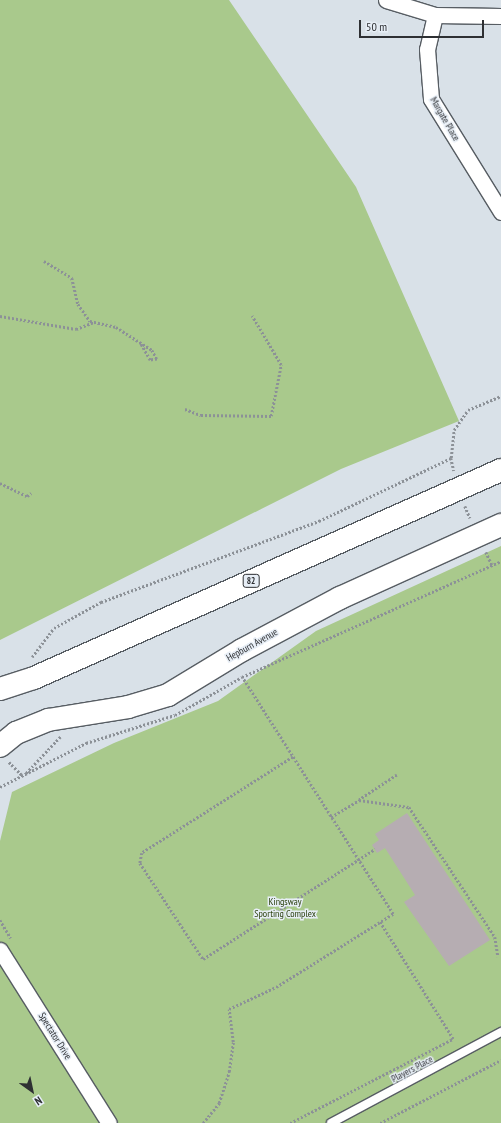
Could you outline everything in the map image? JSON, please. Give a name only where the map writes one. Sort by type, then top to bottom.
[{"type":"main road","name":"82","points":[[0,689],[34,678],[501,470]]},
{"type":"main road","name":"Hepburn Avenue","points":[[3,753],[16,733],[48,720],[81,716],[168,695],[340,598],[501,525]]},
{"type":"street","points":[[386,0],[435,15],[501,16]]},
{"type":"street","name":"Margate Place","points":[[435,15],[426,49],[431,98],[501,212]]},
{"type":"street","name":"Spectator Drive","points":[[0,950],[109,1123]]},
{"type":"lane","name":"Players Place","points":[[332,1123],[501,1032]]},
{"type":"path","points":[[44,261],[72,278],[78,304],[94,322]]},
{"type":"path","points":[[0,316],[76,329],[94,322],[116,327],[140,343],[158,355],[157,359],[150,360],[140,343]]},
{"type":"path","points":[[185,409],[201,415],[271,416],[281,365],[252,316]]},
{"type":"path","points":[[492,565],[457,489],[451,458],[454,430],[468,410],[501,396]]},
{"type":"path","points":[[25,662],[54,628],[101,602],[319,521],[451,458]]},
{"type":"path","points":[[0,483],[27,496],[31,493]]},
{"type":"path","points":[[0,787],[86,742],[175,715],[242,677],[501,561]]},
{"type":"path","points":[[203,1123],[219,1103],[229,1072],[234,1042],[229,1009],[276,987],[393,914],[242,677]]},
{"type":"path","points":[[23,776],[81,716]]},
{"type":"path","points":[[3,753],[23,776]]},
{"type":"path","points":[[293,757],[142,853],[140,863],[202,960],[375,850]]},
{"type":"path","points":[[332,817],[397,775]]},
{"type":"path","points":[[359,800],[409,807],[494,937],[498,957]]},
{"type":"path","points":[[290,1123],[453,1038],[380,922]]},
{"type":"path","points":[[380,1123],[501,1060]]},
{"type":"green space","points":[[0,0],[229,0],[356,187],[459,421],[341,469],[0,640]]},
{"type":"green space","name":"Kingsway Sporting Complex","points":[[501,546],[501,1123],[0,1123],[0,841],[12,792],[114,743],[218,701],[316,631]]},
{"type":"building","points":[[407,813],[490,940],[449,966],[404,902],[415,895],[385,848],[377,853],[372,845],[379,840],[375,834]]}]
